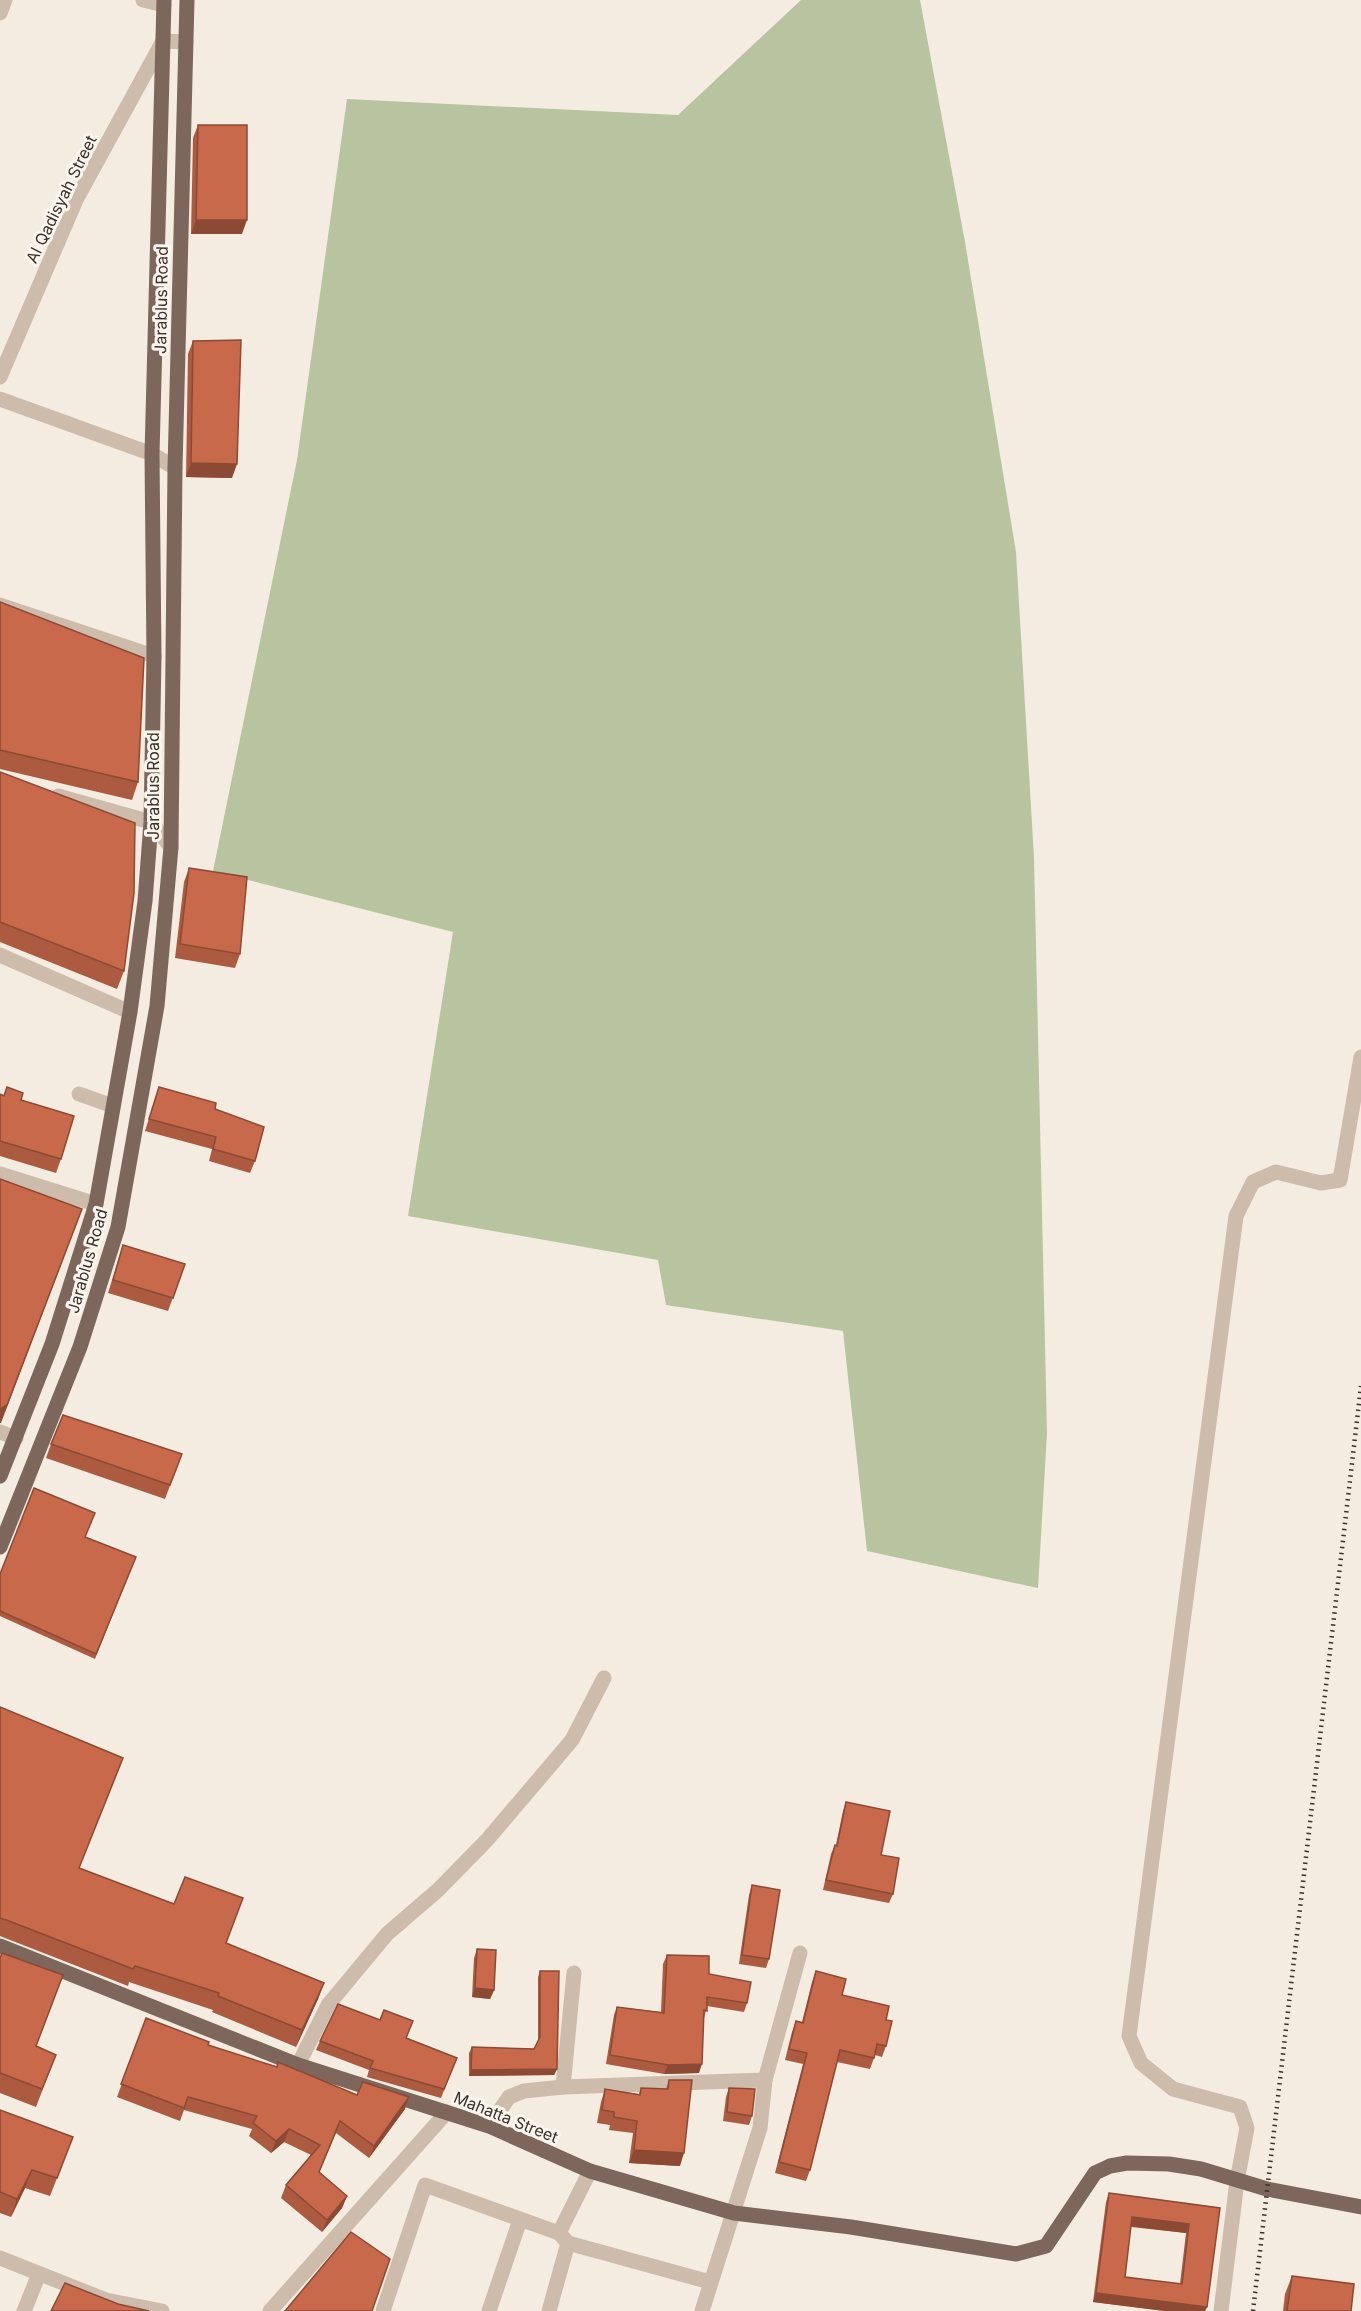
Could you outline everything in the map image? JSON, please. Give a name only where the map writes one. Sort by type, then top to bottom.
[{"type":"main road","name":"Jarablus Road","points":[[0,1547],[80,1347],[118,1227],[157,1006],[171,847],[175,468],[187,0]]},
{"type":"main road","name":"Jarablus Road","points":[[0,1476],[56,1334],[96,1204],[130,1012],[145,901],[151,822],[154,656],[152,454],[164,2]]},
{"type":"main road","name":"Mahatta Street","points":[[0,1946],[298,2065],[489,2126],[590,2171],[734,2213],[851,2227],[1016,2254],[1046,2246],[1095,2173],[1110,2166],[1169,2164],[1201,2169],[1238,2181]]},
{"type":"main road","points":[[1238,2181],[1322,2202],[1361,2207]]},
{"type":"street","points":[[0,12],[5,0]]},
{"type":"street","points":[[143,0],[164,2]]},
{"type":"street","points":[[162,41],[186,42]]},
{"type":"street","name":"Al Qadisyah Street","points":[[0,376],[76,200],[162,41]]},
{"type":"street","points":[[0,399],[152,454],[175,468]]},
{"type":"street","points":[[0,605],[154,656]]},
{"type":"street","points":[[48,794],[151,822],[171,847]]},
{"type":"street","points":[[0,955],[130,1012]]},
{"type":"street","points":[[1221,2311],[1247,2128],[1240,2107],[1173,2089],[1142,2063],[1129,2036],[1236,1216],[1252,1182],[1276,1172],[1321,1183],[1340,1180],[1361,1057]]},
{"type":"street","points":[[79,1094],[113,1106]]},
{"type":"street","points":[[0,1174],[96,1204]]},
{"type":"street","points":[[0,1432],[16,1438]]},
{"type":"street","points":[[298,2065],[328,2005],[387,1934],[438,1890],[487,1840],[572,1740],[604,1677]]},
{"type":"street","points":[[702,2311],[760,2128],[765,2080],[800,1953]]},
{"type":"street","points":[[563,2087],[574,1973]]},
{"type":"street","points":[[489,2126],[509,2097],[524,2091],[563,2087],[765,2080]]},
{"type":"street","points":[[270,2311],[447,2112]]},
{"type":"street","points":[[549,2311],[564,2238],[590,2171]]},
{"type":"street","points":[[383,2311],[425,2185],[564,2238],[710,2282]]},
{"type":"street","points":[[489,2311],[520,2220]]},
{"type":"street","points":[[0,2258],[106,2300],[162,2311]]},
{"type":"street","points":[[24,2311],[39,2274]]},
{"type":"green space","points":[[801,0],[920,0],[965,242],[1016,552],[1034,858],[1047,1433],[1038,1588],[867,1551],[843,1331],[666,1305],[658,1260],[408,1216],[453,932],[213,871],[297,460],[347,99],[678,115]]},
{"type":"building","points":[[198,125],[247,125],[247,220],[196,220]]},
{"type":"building","points":[[241,340],[237,464],[191,463],[193,341]]},
{"type":"building","points":[[0,602],[144,658],[138,782],[0,750]]},
{"type":"building","points":[[0,772],[135,823],[134,893],[124,971],[0,922]]},
{"type":"building","points":[[189,868],[247,877],[240,954],[180,944]]},
{"type":"building","points":[[7,1087],[23,1093],[21,1100],[74,1116],[61,1159],[0,1141],[0,1094],[4,1096]]},
{"type":"building","points":[[159,1087],[216,1103],[215,1109],[264,1127],[255,1161],[213,1149],[216,1137],[149,1119]]},
{"type":"building","points":[[0,1179],[82,1209],[7,1405],[0,1409]]},
{"type":"building","points":[[123,1245],[185,1264],[173,1298],[113,1280]]},
{"type":"building","points":[[63,1415],[182,1454],[170,1485],[51,1444]]},
{"type":"building","points":[[34,1488],[95,1513],[85,1537],[136,1557],[96,1654],[0,1611],[0,1574]]},
{"type":"building","points":[[0,1707],[123,1758],[79,1868],[174,1904],[185,1877],[243,1898],[226,1943],[324,1983],[302,2030],[218,1996],[219,1993],[135,1966],[133,1969],[0,1918]]},
{"type":"building","points":[[846,1802],[890,1811],[881,1855],[899,1858],[893,1894],[826,1880],[835,1845],[837,1846]]},
{"type":"building","points":[[752,1885],[780,1890],[769,1959],[742,1955]]},
{"type":"building","points":[[477,1949],[496,1950],[494,1990],[475,1988]]},
{"type":"building","points":[[2,1953],[63,1975],[36,2046],[56,2055],[42,2089],[0,2073],[0,1958]]},
{"type":"building","points":[[667,1955],[709,1956],[709,1974],[751,1982],[747,2003],[707,1997],[707,2011],[704,2010],[702,2064],[668,2065],[610,2055],[617,2007],[664,2013]]},
{"type":"building","points":[[540,1971],[559,1971],[557,2069],[471,2070],[472,2047],[534,2049],[540,2037]]},
{"type":"building","points":[[816,1971],[846,1979],[842,1995],[889,2006],[886,2020],[892,2021],[886,2046],[877,2044],[874,2058],[840,2050],[810,2170],[779,2162],[807,2053],[789,2049],[796,2021],[803,2023]]},
{"type":"building","points":[[338,2004],[380,2020],[384,2010],[413,2021],[406,2038],[457,2058],[444,2089],[370,2068],[373,2061],[320,2041]]},
{"type":"building","points":[[146,2018],[209,2042],[208,2045],[277,2067],[278,2062],[357,2095],[363,2082],[409,2097],[374,2146],[340,2121],[319,2172],[347,2196],[327,2220],[286,2185],[320,2145],[289,2129],[276,2141],[253,2123],[257,2116],[188,2097],[184,2108],[121,2084]]},
{"type":"building","points":[[669,2080],[692,2080],[684,2153],[634,2150],[637,2121],[614,2117],[614,2112],[602,2110],[605,2089],[640,2095],[641,2088],[668,2089]]},
{"type":"building","points":[[729,2088],[755,2089],[752,2116],[727,2112]]},
{"type":"building","points":[[0,2110],[73,2137],[57,2178],[32,2170],[17,2199],[0,2192]]},
{"type":"building","points":[[1109,2193],[1220,2208],[1207,2307],[1096,2293]],"holes":[[[1132,2217],[1189,2224],[1182,2284],[1125,2277]]]},
{"type":"building","points":[[351,2232],[390,2259],[372,2311],[285,2311]]},
{"type":"building","points":[[1292,2276],[1354,2284],[1351,2311],[1287,2311]]},
{"type":"building","points":[[65,2283],[118,2304],[149,2311],[51,2311]]},
{"type":"railway","points":[[1253,2311],[1361,1386]]}]
